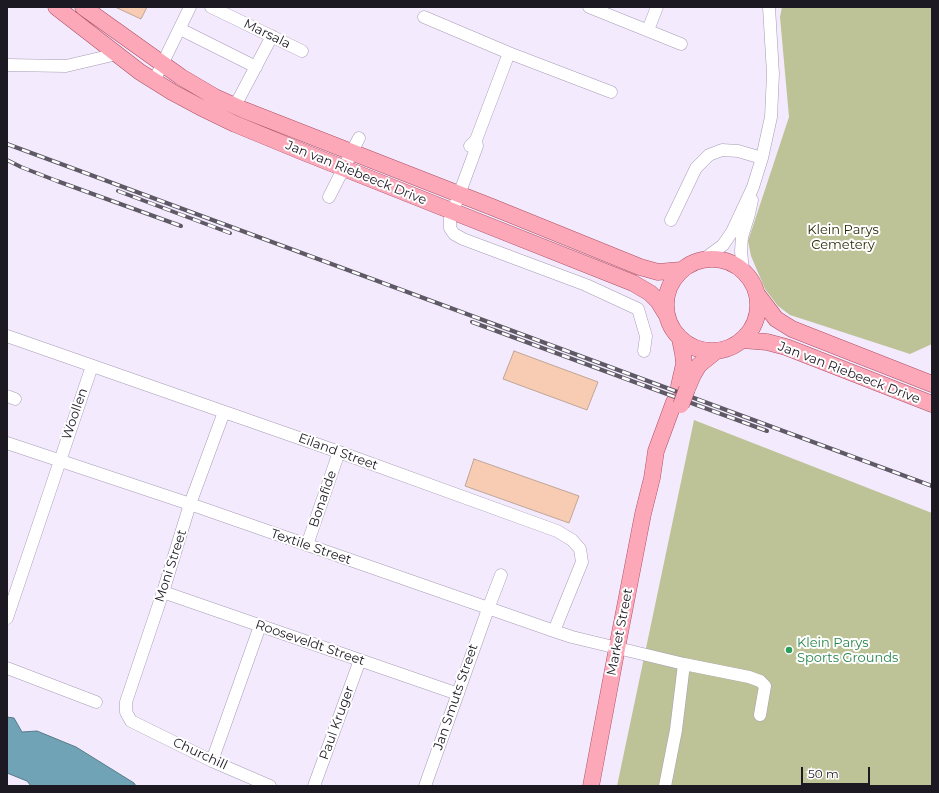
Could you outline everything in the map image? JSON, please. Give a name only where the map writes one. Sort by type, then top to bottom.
[{"type":"main road","name":"Jan van Riebeeck Drive","points":[[83,7],[162,65],[215,97],[235,106],[640,267],[658,272],[681,270]]},
{"type":"main road","name":"Jan van Riebeeck Drive","points":[[61,8],[117,54],[154,81],[218,116],[343,168],[637,285],[650,293],[658,301],[666,314]]},
{"type":"main road","points":[[704,259],[718,259],[731,263],[743,270],[749,277],[757,294],[758,306],[756,319],[751,330],[742,340],[734,346],[715,352],[702,351],[690,346],[680,339],[671,327],[666,314],[666,302],[668,290],[673,279],[681,270],[692,263],[704,259]]},
{"type":"main road","name":"Jan van Riebeeck Drive","points":[[757,294],[776,319],[792,330],[932,384]]},
{"type":"main road","name":"Market Street","points":[[680,339],[684,364],[683,388]]},
{"type":"main road","name":"Jan van Riebeeck Drive","points":[[742,340],[767,342],[786,347],[932,404]]},
{"type":"main road","name":"Market Street","points":[[591,786],[643,514],[652,478],[656,451],[683,388],[699,365],[715,352]]},
{"type":"street","points":[[154,81],[190,7]]},
{"type":"street","name":"Marsala","points":[[211,7],[302,51]]},
{"type":"street","points":[[589,7],[681,44]]},
{"type":"street","points":[[648,30],[657,7]]},
{"type":"street","points":[[704,259],[723,245],[729,238],[753,187],[762,158],[771,117],[773,74],[769,7]]},
{"type":"street","points":[[424,17],[509,53],[611,92]]},
{"type":"street","points":[[180,28],[256,67]]},
{"type":"street","points":[[235,106],[272,36]]},
{"type":"street","points":[[509,53],[476,140],[471,145],[456,193],[453,212],[450,219],[450,228],[454,234],[463,239],[586,285],[638,309],[646,336],[644,351]]},
{"type":"street","points":[[7,64],[66,66],[117,54]]},
{"type":"street","points":[[329,197],[359,138]]},
{"type":"street","points":[[671,220],[696,168],[709,156],[722,150],[730,150],[762,158]]},
{"type":"street","points":[[743,270],[741,251],[742,236],[750,214],[753,187]]},
{"type":"street","name":"Eiland Street","points":[[7,336],[339,452],[557,531],[572,540],[580,550],[582,562],[554,631]]},
{"type":"street","name":"Woollen","points":[[7,618],[92,366]]},
{"type":"street","name":"Moni Street","points":[[131,722],[126,712],[126,702],[163,592],[190,504],[224,412]]},
{"type":"street","name":"Textile Street","points":[[7,443],[59,462],[190,504],[554,631],[684,664],[760,680],[765,686],[760,715]]},
{"type":"street","name":"Bonafide","points":[[307,545],[339,452]]},
{"type":"street","name":"Jan Smuts Street","points":[[425,786],[501,575]]},
{"type":"street","name":"Rooseveldt Street","points":[[163,592],[458,694]]},
{"type":"street","points":[[212,761],[260,626]]},
{"type":"street","name":"Paul Kruger","points":[[314,786],[360,660]]},
{"type":"street","points":[[666,786],[676,730],[684,664]]},
{"type":"street","points":[[7,668],[96,702]]},
{"type":"street","name":"Churchill","points":[[131,722],[212,761],[270,786]]},
{"type":"green space","name":"Klein Parys Cemetery","points":[[782,7],[932,7],[932,344],[910,354],[790,315],[778,306],[765,289],[751,256],[748,241],[789,117],[780,17]]},
{"type":"green space","name":"Klein Parys Sports Grounds","points":[[694,420],[932,513],[932,786],[617,786]]},
{"type":"water","points":[[7,717],[14,718],[22,732],[37,731],[76,747],[134,783],[136,786],[31,786],[27,781],[7,773]]},
{"type":"building","points":[[115,7],[147,7],[141,19]]},
{"type":"building","points":[[514,351],[598,382],[587,410],[503,379]]},
{"type":"building","points":[[474,459],[579,496],[569,523],[465,486]]},
{"type":"railway","points":[[7,144],[932,486]]},
{"type":"railway","points":[[7,160],[57,181],[181,226]]},
{"type":"railway","points":[[118,191],[230,233]]},
{"type":"railway","points":[[472,322],[767,431]]},
{"type":"place","name":"Klein Parys Sports Grounds","points":[[789,650]]}]
